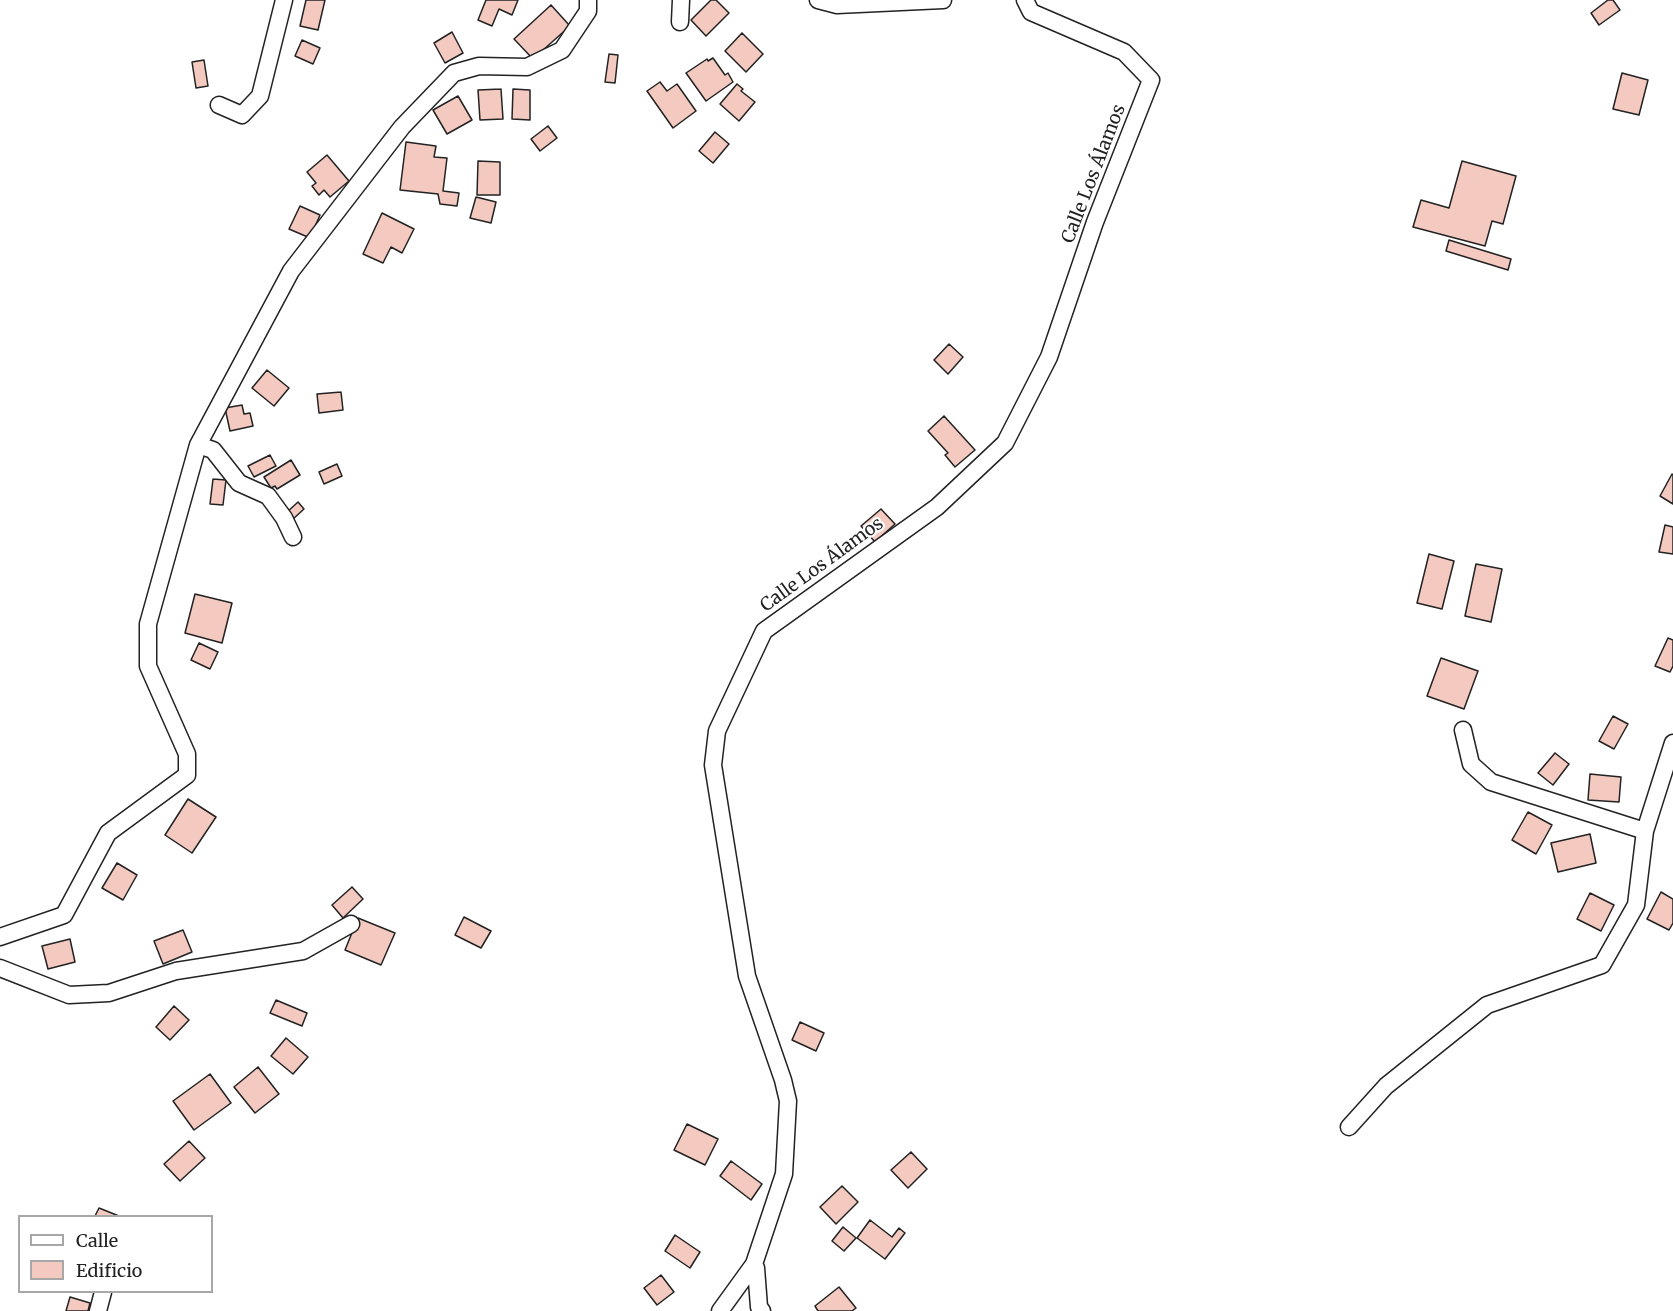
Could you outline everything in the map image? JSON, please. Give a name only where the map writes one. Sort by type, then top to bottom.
[{"type":"street","points":[[219,105],[242,115],[260,96],[284,0]]},
{"type":"street","points":[[0,937],[63,915],[108,833],[188,775],[187,754],[148,666],[148,624],[198,445],[291,270],[402,127],[454,73],[479,66],[528,67],[562,50],[588,11],[588,0]]},
{"type":"street","points":[[680,22],[681,0]]},
{"type":"street","points":[[818,0],[837,5],[943,0]]},
{"type":"street","name":"Calle Los Álamos","points":[[720,1311],[754,1264],[784,1174],[788,1101],[747,976],[713,765],[717,730],[764,631],[937,507],[1005,443],[1049,357],[1095,222],[1151,80],[1124,52],[1031,12],[1025,0]]},
{"type":"street","points":[[198,445],[213,450],[239,483],[268,496],[284,518],[292,537]]},
{"type":"street","points":[[1463,730],[1471,764],[1491,782],[1645,831]]},
{"type":"street","points":[[1349,1127],[1386,1086],[1487,1005],[1602,965],[1636,905],[1645,831],[1673,743]]},
{"type":"street","points":[[0,968],[69,995],[109,993],[176,971],[303,951],[351,924]]},
{"type":"street","points":[[754,1264],[759,1307],[762,1311]]},
{"type":"street","points":[[98,1311],[103,1293]]},
{"type":"building","points":[[306,0],[325,0],[318,30],[300,26]]},
{"type":"building","points":[[486,0],[518,0],[512,15],[499,9],[492,26],[478,20]]},
{"type":"building","points":[[711,0],[716,0],[729,13],[706,36],[691,20]]},
{"type":"building","points":[[1608,0],[1613,0],[1620,10],[1599,25],[1591,13]]},
{"type":"building","points":[[551,5],[570,26],[533,59],[514,39]]},
{"type":"building","points":[[452,32],[463,53],[445,63],[434,43]]},
{"type":"building","points":[[742,33],[763,54],[746,72],[725,51]]},
{"type":"building","points":[[302,40],[320,48],[313,64],[295,56]]},
{"type":"building","points":[[609,54],[618,55],[615,83],[605,82]]},
{"type":"building","points":[[713,58],[725,75],[728,73],[733,82],[706,101],[686,73],[707,59],[708,61]]},
{"type":"building","points":[[204,60],[208,86],[196,88],[192,62]]},
{"type":"building","points":[[1622,73],[1648,80],[1639,115],[1613,109]]},
{"type":"building","points":[[660,82],[667,91],[677,84],[696,111],[673,128],[647,91]]},
{"type":"building","points":[[737,84],[743,89],[741,91],[755,102],[739,121],[720,104]]},
{"type":"building","points":[[501,89],[503,119],[480,120],[478,90]]},
{"type":"building","points":[[513,89],[530,90],[530,120],[512,119]]},
{"type":"building","points":[[458,96],[472,120],[447,134],[433,110]]},
{"type":"building","points":[[548,126],[557,138],[540,151],[531,139]]},
{"type":"building","points":[[715,132],[729,144],[713,163],[699,151]]},
{"type":"building","points":[[406,142],[436,146],[434,157],[447,158],[443,191],[459,193],[457,206],[440,204],[438,194],[400,190]]},
{"type":"building","points":[[327,155],[349,181],[330,197],[324,190],[319,195],[312,186],[316,183],[307,172]]},
{"type":"building","points":[[478,161],[500,162],[500,195],[477,195]]},
{"type":"building","points":[[1462,161],[1516,176],[1503,224],[1492,221],[1485,246],[1413,227],[1421,200],[1449,208]]},
{"type":"building","points":[[476,197],[496,202],[491,223],[470,218]]},
{"type":"building","points":[[300,206],[320,215],[310,238],[289,229]]},
{"type":"building","points":[[382,213],[414,229],[402,253],[391,247],[383,263],[363,254]]},
{"type":"building","points":[[1449,240],[1511,259],[1508,270],[1446,251]]},
{"type":"building","points":[[949,344],[963,357],[948,374],[934,360]]},
{"type":"building","points":[[267,370],[289,388],[274,406],[252,388]]},
{"type":"building","points":[[341,392],[343,410],[319,413],[317,394]]},
{"type":"building","points":[[242,405],[244,414],[250,413],[253,426],[230,431],[225,408]]},
{"type":"building","points":[[944,416],[975,450],[955,467],[945,455],[948,453],[928,431]]},
{"type":"building","points":[[270,455],[276,466],[254,477],[248,466]]},
{"type":"building","points":[[291,460],[300,475],[277,489],[275,486],[271,488],[264,477]]},
{"type":"building","points":[[337,464],[342,476],[324,484],[319,472]]},
{"type":"building","points":[[1673,475],[1673,504],[1660,496]]},
{"type":"building","points":[[213,479],[226,480],[223,505],[210,504]]},
{"type":"building","points":[[298,502],[304,509],[292,520],[286,513]]},
{"type":"building","points":[[881,509],[895,524],[875,542],[861,526]]},
{"type":"building","points":[[1665,525],[1673,527],[1673,554],[1659,552]]},
{"type":"building","points":[[1429,554],[1454,561],[1442,609],[1417,603]]},
{"type":"building","points":[[1476,564],[1502,569],[1491,622],[1465,616]]},
{"type":"building","points":[[195,594],[232,603],[222,643],[185,633]]},
{"type":"building","points":[[1668,638],[1673,640],[1673,666],[1670,672],[1655,666]]},
{"type":"building","points":[[199,643],[218,652],[210,669],[191,660]]},
{"type":"building","points":[[1441,658],[1478,671],[1464,709],[1427,696]]},
{"type":"building","points":[[1613,716],[1628,724],[1614,749],[1599,741]]},
{"type":"building","points":[[1555,753],[1569,764],[1553,785],[1538,773]]},
{"type":"building","points":[[1590,774],[1621,777],[1619,802],[1588,800]]},
{"type":"building","points":[[188,799],[216,817],[192,853],[165,835]]},
{"type":"building","points":[[1528,812],[1552,825],[1536,854],[1512,840]]},
{"type":"building","points":[[1590,834],[1596,863],[1558,872],[1551,843]]},
{"type":"building","points":[[117,863],[137,875],[123,900],[102,888]]},
{"type":"building","points":[[352,887],[363,899],[343,918],[332,905]]},
{"type":"building","points":[[1661,892],[1673,899],[1673,923],[1669,930],[1647,919]]},
{"type":"building","points":[[1590,893],[1614,905],[1601,931],[1577,919]]},
{"type":"building","points":[[464,917],[491,931],[481,948],[455,935]]},
{"type":"building","points":[[358,918],[395,933],[381,965],[345,950]]},
{"type":"building","points":[[183,930],[192,952],[163,964],[154,941]]},
{"type":"building","points":[[70,939],[75,962],[48,969],[42,946]]},
{"type":"building","points":[[276,1000],[307,1013],[302,1026],[270,1013]]},
{"type":"building","points":[[174,1006],[189,1020],[170,1040],[156,1027]]},
{"type":"building","points":[[800,1022],[824,1033],[816,1051],[792,1040]]},
{"type":"building","points":[[286,1038],[308,1057],[293,1074],[271,1056]]},
{"type":"building","points":[[258,1067],[279,1094],[255,1113],[234,1087]]},
{"type":"building","points":[[210,1074],[231,1103],[194,1130],[173,1101]]},
{"type":"building","points":[[687,1124],[718,1139],[705,1165],[674,1150]]},
{"type":"building","points":[[189,1141],[205,1158],[180,1181],[164,1164]]},
{"type":"building","points":[[911,1152],[927,1169],[908,1188],[891,1170]]},
{"type":"building","points":[[731,1161],[762,1184],[751,1200],[720,1176]]},
{"type":"building","points":[[842,1186],[858,1202],[836,1224],[820,1207]]},
{"type":"building","points":[[99,1208],[116,1215],[96,1215]]},
{"type":"building","points":[[870,1220],[892,1237],[899,1228],[905,1233],[885,1259],[857,1238]]},
{"type":"building","points":[[843,1227],[856,1238],[844,1251],[832,1241]]},
{"type":"building","points":[[675,1235],[700,1252],[690,1268],[665,1251]]},
{"type":"building","points":[[661,1275],[674,1292],[657,1305],[644,1288]]},
{"type":"building","points":[[839,1287],[856,1308],[852,1311],[818,1311],[815,1306]]},
{"type":"building","points":[[70,1297],[90,1303],[88,1311],[66,1311]]}]
